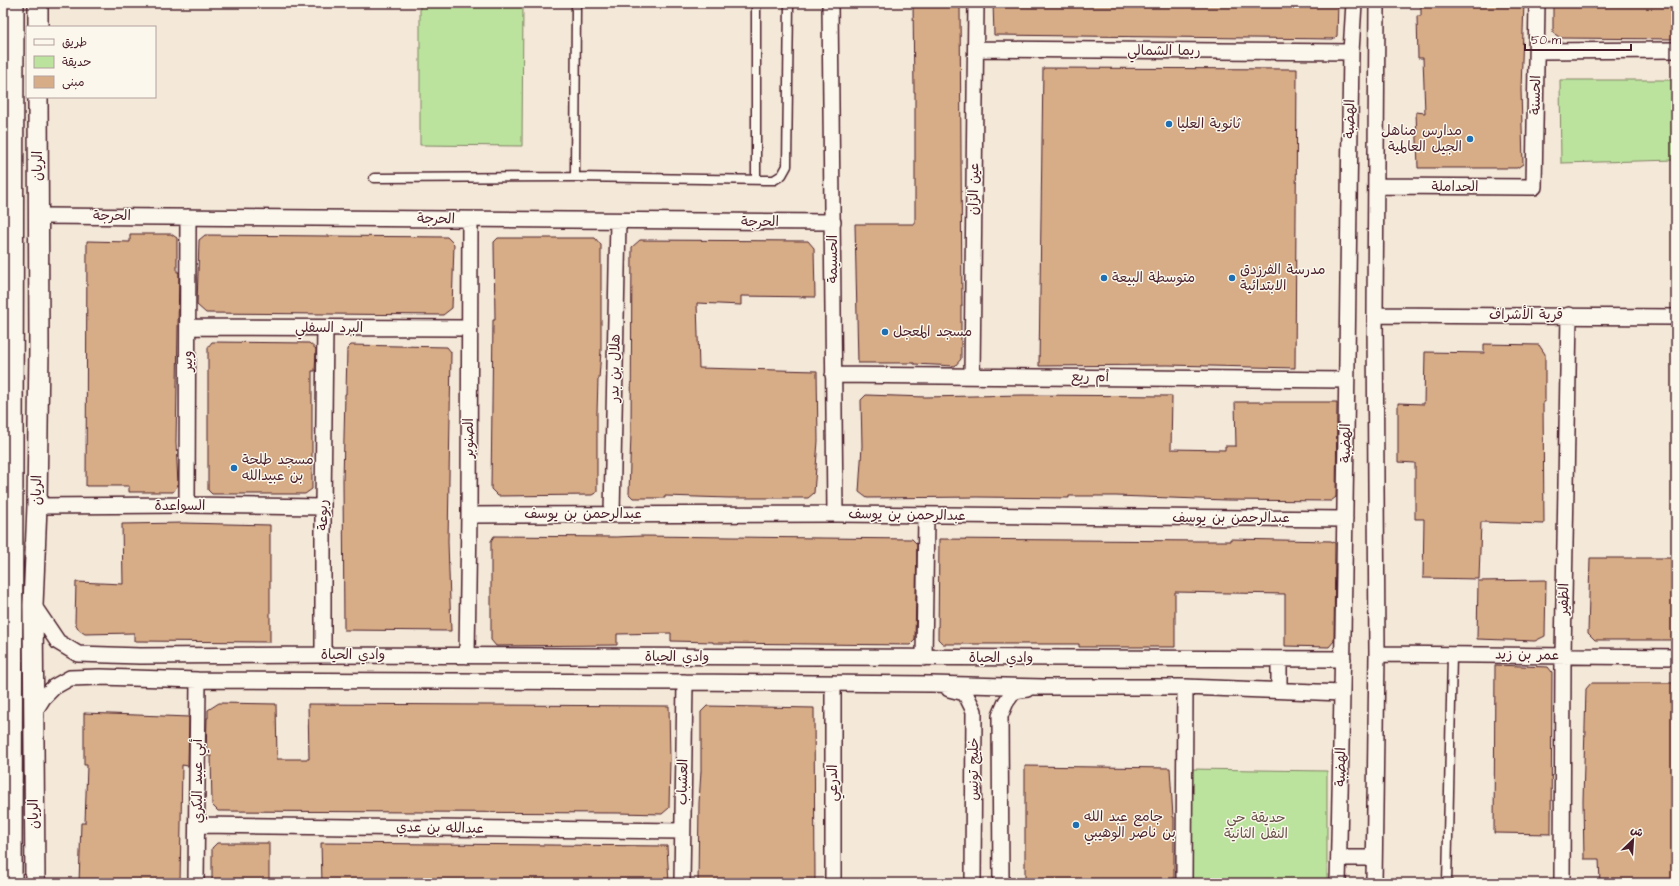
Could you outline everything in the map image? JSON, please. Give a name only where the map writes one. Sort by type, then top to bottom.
[{"type":"street","name":"الريان","points":[[12,883],[14,347],[9,141],[14,3]]},
{"type":"street","points":[[38,3],[38,26]]},
{"type":"street","name":"الحسيمة","points":[[830,3],[833,222],[833,375],[836,514]]},
{"type":"street","name":"عين الزان","points":[[972,376],[976,3]]},
{"type":"street","name":"الهضبة","points":[[1338,883],[1346,518],[1346,380],[1351,52],[1354,3]]},
{"type":"street","name":"الهضبة","points":[[1374,883],[1377,654],[1375,315],[1377,3]]},
{"type":"street","name":"الحسنة","points":[[1534,187],[1537,3]]},
{"type":"street","name":"ريما الشمالي","points":[[976,49],[1351,52]]},
{"type":"street","points":[[1537,51],[1676,50]]},
{"type":"street","name":"الريان","points":[[35,883],[33,605],[37,506],[39,348],[38,98]]},
{"type":"street","name":"الحداملة","points":[[1376,186],[1534,187]]},
{"type":"street","name":"الحرجة","points":[[38,216],[833,222]]},
{"type":"street","name":"وبير","points":[[187,505],[188,216]]},
{"type":"street","name":"الصنوبر","points":[[467,656],[470,220]]},
{"type":"street","name":"هلال بن بدر","points":[[612,514],[618,221]]},
{"type":"street","name":"قرية الأشراف","points":[[1375,315],[1569,315],[1676,317]]},
{"type":"street","name":"الظفير","points":[[1562,883],[1563,656],[1569,315]]},
{"type":"street","name":"البرد السفلي","points":[[188,327],[470,328]]},
{"type":"street","name":"ربوعة","points":[[324,655],[323,507],[325,328]]},
{"type":"street","points":[[14,347],[39,348]]},
{"type":"street","name":"أم ريع","points":[[833,375],[1346,380]]},
{"type":"street","name":"السواعدة","points":[[37,506],[187,505],[323,507]]},
{"type":"street","name":"عبدالرحمن بن يوسف","points":[[469,515],[836,514],[926,516],[1346,518]]},
{"type":"street","points":[[924,658],[926,516]]},
{"type":"street","name":"وادي الحياة","points":[[33,605],[58,642],[78,654],[1279,660],[1343,659]]},
{"type":"street","name":"عمر بن زيد","points":[[1377,654],[1676,657]]},
{"type":"street","points":[[120,655],[120,678]]},
{"type":"street","points":[[1279,660],[1280,690]]},
{"type":"street","points":[[3,697],[5,697],[13,675]]},
{"type":"street","name":"وادي الحياة","points":[[33,715],[44,698],[54,687],[70,678],[1185,687],[1280,690],[1342,694]]},
{"type":"street","name":"أبي عبيد البكري","points":[[196,883],[198,825],[198,680]]},
{"type":"street","name":"العشباب","points":[[682,883],[685,682]]},
{"type":"street","name":"الدرعي","points":[[833,883],[834,683]]},
{"type":"street","name":"خليج تونس","points":[[931,684],[965,693],[974,711],[973,883]]},
{"type":"street","name":"خليج تونس","points":[[1001,883],[1000,716],[1006,702],[1014,691],[1043,687]]},
{"type":"street","points":[[1184,883],[1185,687]]},
{"type":"street","points":[[3,757],[13,774]]},
{"type":"street","name":"عبدالله بن عدي","points":[[198,825],[682,831]]},
{"type":"street","points":[[1339,858],[1374,858]]},
{"type":"lane","points":[[575,177],[576,3]]},
{"type":"lane","points":[[756,3],[756,180]]},
{"type":"lane","points":[[374,178],[575,177],[774,180],[782,175],[787,166],[789,3]]},
{"type":"lane","points":[[1447,883],[1452,655]]},
{"type":"green space","points":[[420,3],[523,3],[522,146],[420,145]]},
{"type":"green space","points":[[1560,80],[1676,80],[1676,160],[1561,163]]},
{"type":"green space","name":"حديقة حي النفل الثانية","points":[[1189,769],[1327,771],[1327,883],[1189,883]]},
{"type":"building","points":[[913,3],[960,3],[962,306],[961,359],[955,366],[914,363],[858,363],[855,224],[915,224]]},
{"type":"building","points":[[993,3],[1338,3],[1337,36],[1333,39],[994,35]]},
{"type":"building","points":[[1421,3],[1524,3],[1521,89],[1523,164],[1517,168],[1418,168],[1416,112],[1425,113],[1423,58],[1418,58],[1417,16],[1421,16]]},
{"type":"building","points":[[1553,3],[1676,3],[1676,39],[1561,38],[1553,33]]},
{"type":"building","points":[[1043,68],[1297,69],[1295,368],[1168,365],[1039,366]]},
{"type":"building","points":[[130,234],[171,234],[177,238],[177,272],[179,272],[176,442],[178,485],[173,492],[129,492],[129,486],[86,486],[87,241],[130,242]]},
{"type":"building","points":[[205,235],[447,237],[454,244],[452,308],[443,315],[206,313],[197,305],[199,240]]},
{"type":"building","points":[[498,238],[595,238],[601,245],[601,351],[597,413],[597,492],[592,495],[498,496],[491,489],[493,320],[495,320],[494,242]]},
{"type":"building","points":[[640,240],[808,241],[814,248],[815,297],[741,296],[741,305],[697,303],[699,368],[817,371],[818,441],[814,493],[808,498],[665,496],[665,498],[633,498],[629,494],[631,433],[632,247]]},
{"type":"building","points":[[212,342],[309,343],[316,349],[315,371],[312,371],[312,489],[305,494],[212,494],[208,490],[208,347]]},
{"type":"building","points":[[1484,344],[1539,345],[1545,354],[1545,402],[1543,402],[1544,524],[1481,522],[1479,579],[1423,578],[1424,519],[1415,519],[1415,463],[1398,462],[1398,403],[1424,404],[1425,352],[1484,353]]},
{"type":"building","points":[[351,345],[447,347],[451,352],[448,542],[451,631],[344,630],[343,480],[345,394],[347,349]]},
{"type":"building","points":[[866,395],[925,397],[1022,395],[1172,396],[1171,449],[1225,450],[1225,446],[1236,446],[1235,402],[1337,402],[1336,497],[1331,501],[1226,500],[1116,496],[1069,496],[1069,498],[867,498],[859,492],[862,446],[861,400]]},
{"type":"building","points":[[183,523],[270,525],[270,642],[134,641],[134,633],[85,634],[79,630],[75,623],[76,582],[123,584],[122,524]]},
{"type":"building","points":[[494,536],[912,539],[917,544],[915,640],[910,645],[713,643],[671,641],[671,633],[617,634],[617,645],[496,646],[491,640],[491,541]]},
{"type":"building","points":[[939,539],[1230,541],[1230,539],[1331,541],[1335,543],[1334,641],[1329,647],[1285,646],[1285,594],[1175,592],[1175,647],[1079,647],[1079,644],[943,644],[938,639]]},
{"type":"building","points":[[1590,558],[1676,558],[1676,640],[1595,640],[1588,633]]},
{"type":"building","points":[[1546,580],[1545,636],[1535,641],[1477,639],[1478,581]]},
{"type":"building","points":[[1495,665],[1548,667],[1552,672],[1551,834],[1494,833]]},
{"type":"building","points":[[1591,683],[1676,683],[1676,883],[1600,883],[1599,859],[1584,859],[1583,801],[1586,689]]},
{"type":"building","points":[[219,703],[276,704],[277,759],[309,759],[308,704],[669,706],[669,808],[662,814],[218,811],[212,805],[211,756],[206,756],[208,710]]},
{"type":"building","points":[[707,706],[814,708],[815,883],[698,883],[701,712]]},
{"type":"building","points":[[84,713],[189,717],[188,766],[182,765],[180,883],[79,883],[81,823],[85,823],[87,765],[84,765]]},
{"type":"building","name":"جامع عبد الله بن ناصر الوهيبي","points":[[1025,766],[1170,768],[1174,817],[1174,883],[1025,883]]},
{"type":"building","points":[[217,843],[269,843],[269,883],[212,883],[212,848]]},
{"type":"building","points":[[321,843],[667,846],[669,883],[322,883]]},
{"type":"place","name":"ثانوية العليا","points":[[1169,124]]},
{"type":"place","name":"مدارس مناهل الجيل العالمية","points":[[1470,139]]},
{"type":"place","name":"متوسطة البيعة","points":[[1104,278]]},
{"type":"place","name":"مدرسة الفرزدق الابتدائية","points":[[1232,278]]},
{"type":"place","name":"مسجد المعجل","points":[[885,332]]},
{"type":"place","name":"مسجد طلحة بن عبيدالله","points":[[234,468]]},
{"type":"place","name":"جامع عبد الله بن ناصر الوهيبي","points":[[1076,825]]}]
